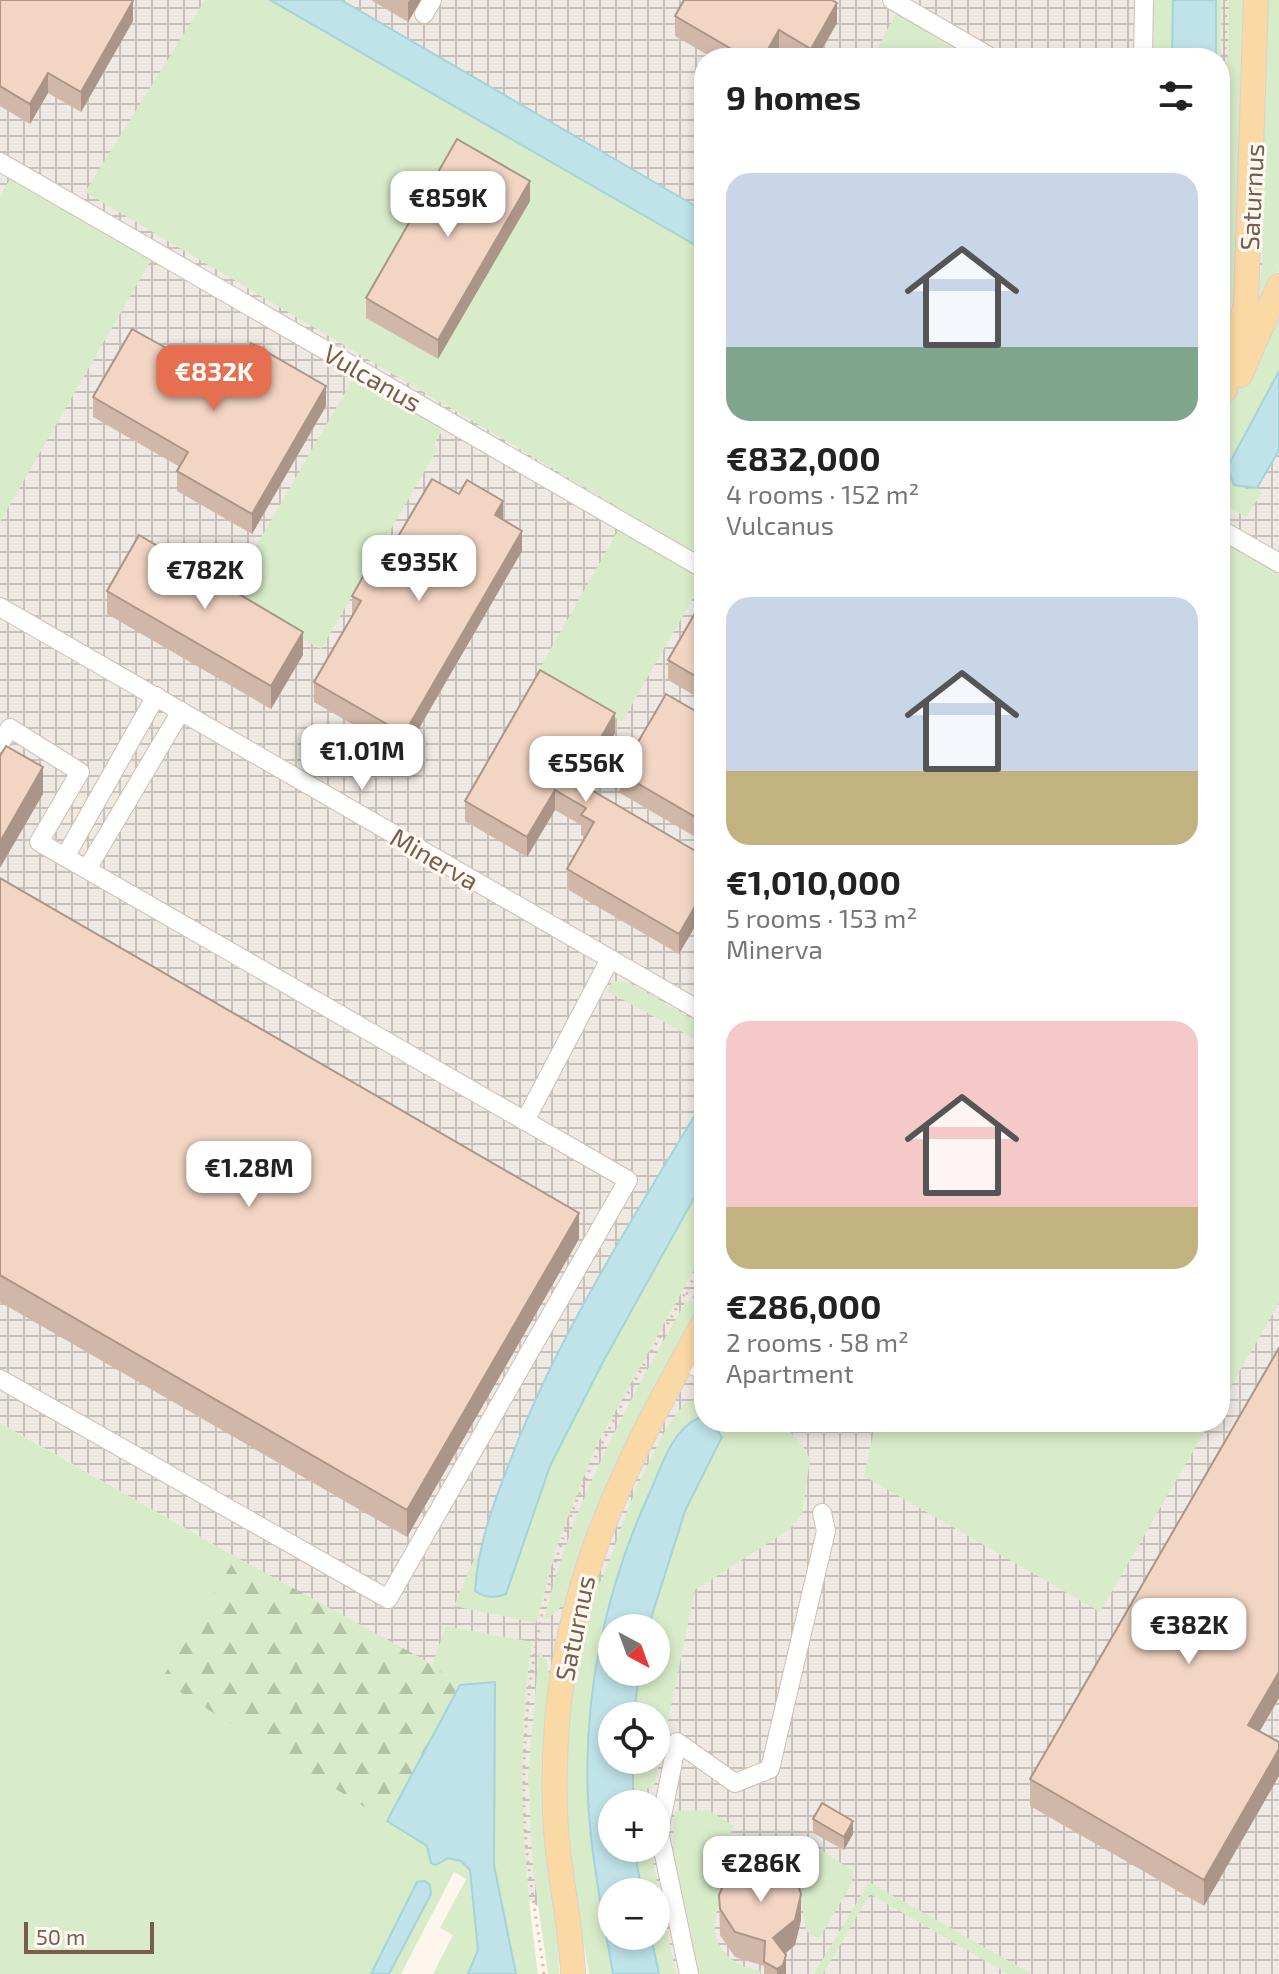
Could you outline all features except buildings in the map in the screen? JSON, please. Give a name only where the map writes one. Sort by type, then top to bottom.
[{"type":"main road","name":"Saturnus","points":[[1230,364],[1238,343],[1246,302],[1256,0]]},
{"type":"main road","name":"Saturnus","points":[[1230,389],[1247,363],[1279,286]]},
{"type":"main road","name":"Saturnus","points":[[574,1969],[555,1813],[556,1723],[568,1637],[580,1585],[623,1473],[693,1366]]},
{"type":"street","points":[[892,0],[975,48]]},
{"type":"street","points":[[1143,48],[1144,0]]},
{"type":"street","name":"Vulcanus","points":[[0,162],[694,563]]},
{"type":"street","points":[[1230,535],[1279,563]]},
{"type":"street","name":"Minerva","points":[[0,607],[694,1007]]},
{"type":"street","points":[[65,857],[156,696]]},
{"type":"street","points":[[87,869],[181,711]]},
{"type":"street","points":[[0,743],[10,728],[80,772],[39,842],[628,1180],[388,1599],[0,1379]]},
{"type":"street","points":[[525,1121],[610,959]]},
{"type":"street","points":[[689,1974],[659,1831],[677,1742],[735,1783],[770,1769],[826,1531],[822,1513]]},
{"type":"path","points":[[1225,48],[1226,0]]},
{"type":"path","points":[[686,1292],[694,1296]]},
{"type":"shaded area","points":[[0,0],[1279,0],[1279,1974],[627,1974],[471,1856],[387,1821],[161,1680],[236,1557],[0,1423]]},
{"type":"green space","points":[[205,0],[270,0],[694,244],[694,552],[85,192]]},
{"type":"green space","points":[[1154,0],[1173,0],[1172,48],[1153,48]]},
{"type":"green space","points":[[1216,0],[1222,0],[1221,48],[1216,48]]},
{"type":"green space","points":[[1229,0],[1247,0],[1242,274],[1230,330],[1230,48]]},
{"type":"green space","points":[[1266,0],[1279,0],[1279,266],[1275,282],[1252,324],[1262,266]]},
{"type":"green space","points":[[897,12],[960,48],[877,48]]},
{"type":"green space","points":[[10,179],[151,260],[0,522],[0,196]]},
{"type":"green space","points":[[1279,312],[1279,371],[1230,462],[1230,402]]},
{"type":"green space","points":[[354,377],[443,429],[434,445],[438,448],[321,649],[227,596]]},
{"type":"green space","points":[[1230,471],[1246,489],[1257,488],[1262,493],[1246,517],[1230,508]]},
{"type":"green space","points":[[619,529],[694,573],[694,596],[622,722],[537,673]]},
{"type":"green space","points":[[1230,546],[1279,574],[1279,1303],[1230,1388]]},
{"type":"green space","points":[[613,981],[630,983],[694,1020],[694,1039],[607,991]]},
{"type":"green space","points":[[694,1198],[694,1270],[595,1448],[558,1543],[536,1623],[454,1606],[478,1550],[475,1591],[490,1597],[506,1594],[550,1466],[603,1362]]},
{"type":"green space","points":[[694,1302],[694,1320],[601,1495],[570,1591],[555,1613],[544,1620],[585,1495],[622,1418],[685,1303]]},
{"type":"green space","points":[[694,1400],[694,1420],[682,1430],[663,1460],[634,1528],[607,1614],[598,1614],[598,1659],[589,1720],[588,1799],[598,1883],[598,1950],[609,1950],[613,1974],[589,1974],[566,1841],[566,1730],[582,1618],[605,1572],[636,1488],[667,1427],[685,1403]]},
{"type":"green space","points":[[0,1423],[236,1557],[162,1680],[427,1846],[431,1852],[430,1860],[436,1865],[448,1858],[461,1861],[470,1870],[478,1950],[468,1974],[433,1974],[453,1935],[440,1928],[466,1879],[454,1872],[401,1974],[389,1974],[431,1894],[417,1882],[371,1974],[0,1974]]},
{"type":"green space","points":[[718,1432],[789,1432],[810,1459],[802,1514],[790,1529],[695,1590],[670,1711],[670,1702],[636,1702],[637,1686],[670,1686],[670,1614],[652,1614],[685,1511],[722,1437]]},
{"type":"green space","points":[[874,1432],[1204,1432],[1100,1612],[864,1476]]},
{"type":"green space","points":[[236,1557],[421,1658],[460,1685],[387,1821],[161,1680]]},
{"type":"green space","points":[[446,1626],[532,1642],[522,1768],[528,1890],[538,1974],[516,1974],[494,1865],[495,1682],[460,1685],[432,1665]]},
{"type":"green space","points":[[539,1651],[547,1662],[551,1683],[559,1974],[548,1974],[533,1869],[528,1776]]},
{"type":"green space","points":[[633,1774],[657,1774],[654,1788],[633,1790]]},
{"type":"green space","points":[[708,1810],[734,1826],[728,1838],[785,1869],[806,1840],[853,1871],[852,1883],[819,1939],[806,1931],[802,1905],[794,1892],[726,1892],[715,1919],[718,1943],[734,1961],[761,1971],[760,1974],[698,1974],[679,1893],[673,1831],[675,1811]]},
{"type":"green space","points":[[637,1862],[653,1862],[656,1878],[639,1878]]},
{"type":"green space","points":[[869,1882],[1032,1974],[1008,1974],[870,1894],[823,1974],[814,1974]]},
{"type":"green space","points":[[670,1945],[676,1974],[659,1974],[654,1950],[670,1950]]},
{"type":"water","points":[[270,0],[341,0],[694,205],[694,244]]},
{"type":"water","points":[[1173,0],[1216,0],[1216,48],[1172,48]]},
{"type":"water","points":[[1279,371],[1279,450],[1257,488],[1234,485],[1230,462]]},
{"type":"water","points":[[694,1117],[694,1198],[603,1362],[550,1466],[506,1594],[494,1597],[483,1595],[475,1591],[477,1574],[487,1525],[498,1493],[551,1367],[625,1232]]},
{"type":"water","points":[[694,1421],[694,1432],[718,1432],[722,1437],[685,1511],[652,1614],[607,1614],[634,1528],[669,1449],[682,1430]]},
{"type":"water","points":[[598,1659],[598,1686],[637,1686],[636,1702],[598,1702],[598,1774],[633,1774],[633,1790],[598,1790],[598,1862],[637,1862],[639,1878],[598,1878],[598,1883],[588,1799],[587,1760]]},
{"type":"water","points":[[495,1682],[494,1865],[516,1974],[468,1974],[478,1950],[470,1870],[461,1861],[448,1858],[436,1865],[431,1863],[427,1846],[387,1821],[460,1685]]},
{"type":"water","points":[[425,1881],[430,1885],[431,1894],[389,1974],[371,1974],[417,1882]]},
{"type":"water","points":[[609,1950],[654,1950],[659,1974],[613,1974]]}]
